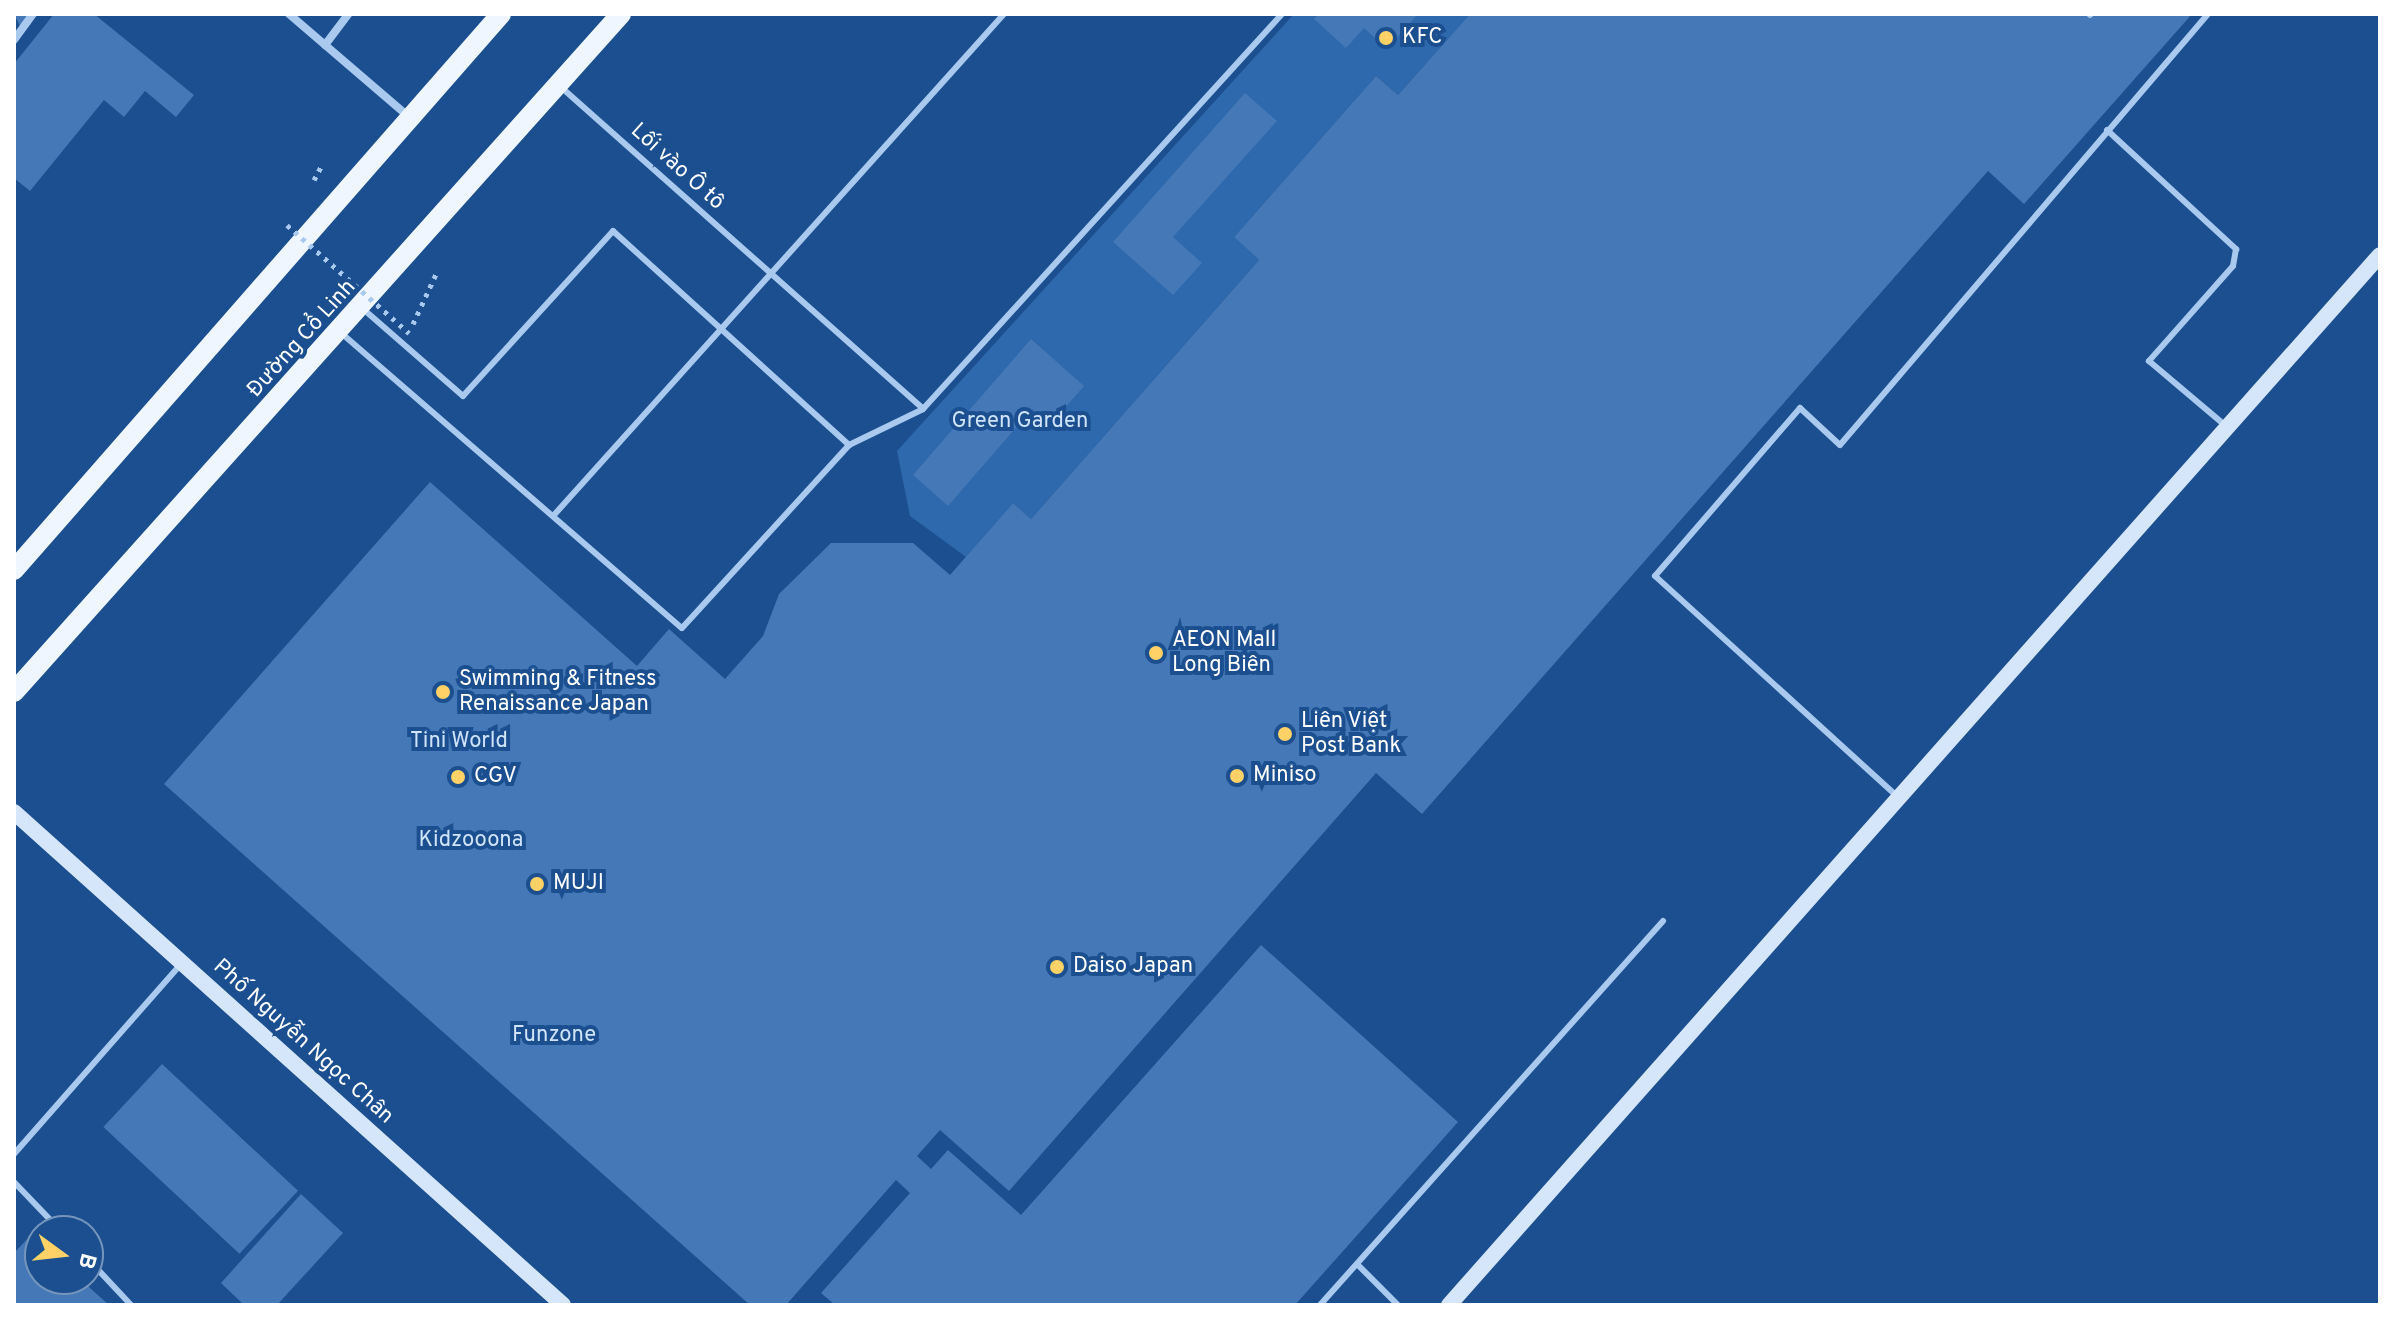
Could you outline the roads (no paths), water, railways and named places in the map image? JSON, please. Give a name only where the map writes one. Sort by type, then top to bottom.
[{"type":"main road","points":[[14,570],[501,14]]},
{"type":"main road","name":"Đường Cổ Linh","points":[[14,692],[362,308],[621,14]]},
{"type":"street","points":[[14,40],[33,14]]},
{"type":"street","points":[[289,14],[411,120]]},
{"type":"street","points":[[325,45],[348,14]]},
{"type":"street","points":[[1449,1305],[2380,255]]},
{"type":"street","name":"Phố Nguyễn Ngọc Chân","points":[[14,812],[563,1305]]},
{"type":"lane","points":[[554,515],[1004,14]]},
{"type":"lane","points":[[340,332],[445,418],[682,628],[849,445],[923,409],[1282,14]]},
{"type":"lane","points":[[1899,798],[1655,576],[1800,408],[1840,445],[2208,14]]},
{"type":"lane","name":"Lối vào Ô tô","points":[[559,86],[923,409]]},
{"type":"lane","points":[[2107,130],[2236,249],[2233,266],[2149,361],[2227,427]]},
{"type":"lane","points":[[362,308],[463,396],[613,231],[849,445]]},
{"type":"lane","points":[[1320,1305],[1663,921]]},
{"type":"lane","points":[[14,1154],[182,963]]},
{"type":"lane","points":[[14,1182],[46,1215]]},
{"type":"lane","points":[[1357,1264],[1398,1305]]},
{"type":"lane","points":[[104,1276],[131,1305]]},
{"type":"place","name":"KFC","points":[[1386,38]]},
{"type":"place","name":"AEON Mall Long Biên","points":[[1156,653]]},
{"type":"place","name":"Swimming & Fitness Renaissance Japan","points":[[443,692]]},
{"type":"place","name":"Liên Việt Post Bank","points":[[1285,734]]},
{"type":"place","name":"Miniso","points":[[1237,776]]},
{"type":"place","name":"CGV","points":[[458,777]]},
{"type":"place","name":"MUJI","points":[[537,884]]},
{"type":"place","name":"Daiso Japan","points":[[1057,967]]},
{"type":"park label","name":"Green Garden","points":[[1020,422]]},
{"type":"park label","name":"Tini World","points":[[459,742]]},
{"type":"park label","name":"Kidzooona","points":[[471,841]]},
{"type":"park label","name":"Funzone","points":[[554,1036]]}]
